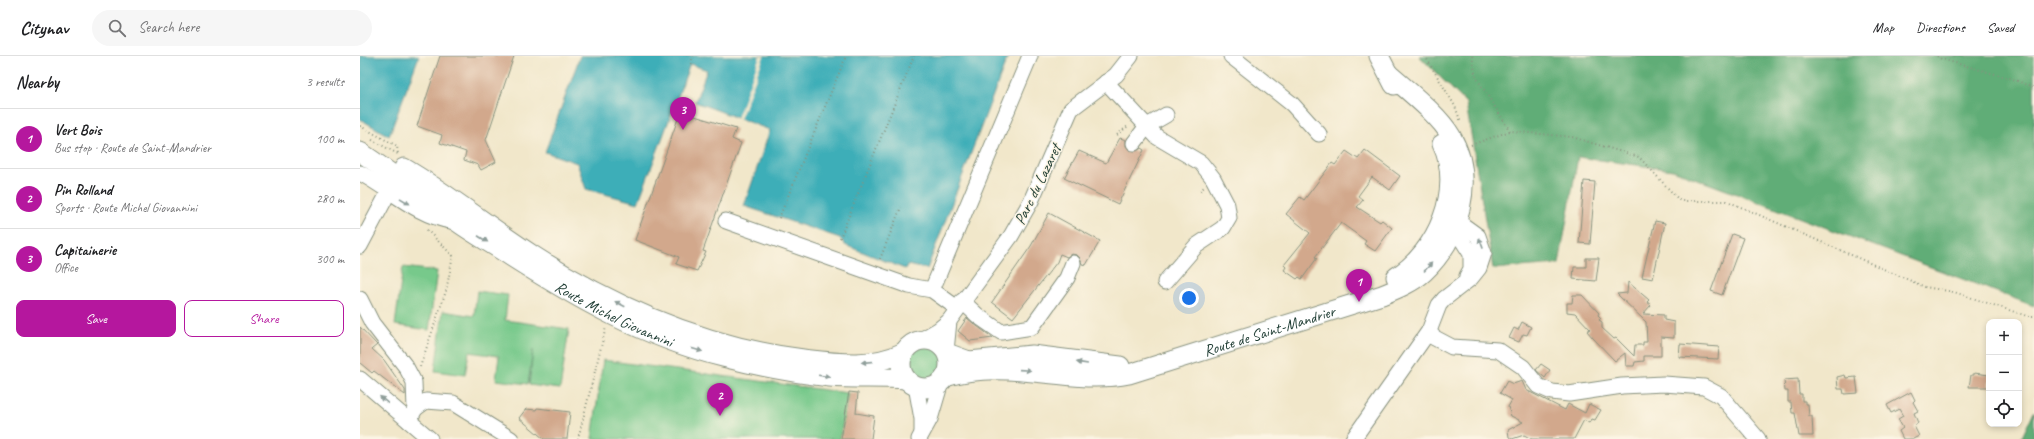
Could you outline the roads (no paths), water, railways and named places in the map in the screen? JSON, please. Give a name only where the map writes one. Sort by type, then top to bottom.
[{"type":"main road","name":"Route de Saint-Mandrier","points":[[943,380],[967,372],[1010,369],[1088,378],[1111,378],[1152,368],[1397,289],[1424,272],[1444,247],[1448,227],[1451,174],[1447,154],[1434,130],[1399,94],[1379,56]]},
{"type":"main road","name":"Route de Saint-Mandrier","points":[[946,352],[969,361],[1032,355],[1110,366],[1129,366],[1149,362],[1388,282],[1403,273],[1448,227],[1464,189],[1464,168],[1459,150],[1450,134],[1438,120],[1389,74]]},
{"type":"main road","name":"Route Michel Giovannini","points":[[362,145],[408,184],[457,222],[564,290],[613,316],[683,346],[748,363],[830,377],[911,383]]},
{"type":"main road","name":"Route Michel Giovannini","points":[[362,145],[409,170],[541,260],[591,289],[662,323],[760,352],[822,362],[870,362],[893,357],[904,352]]},
{"type":"main road","points":[[921,340],[935,342],[946,352],[949,364],[943,380],[929,388],[911,383],[901,365],[904,352],[909,346],[921,340]]},
{"type":"street","points":[[932,290],[1030,56]]},
{"type":"street","name":"Parc du Lazaret","points":[[921,340],[938,330],[949,321],[1011,236],[1031,201],[1071,109],[1116,75],[1131,56]]},
{"type":"street","points":[[1231,56],[1292,104],[1319,134]]},
{"type":"street","points":[[1106,82],[1157,137],[1189,154],[1201,163],[1213,178],[1227,205],[1229,218],[1222,228],[1196,246],[1165,282]]},
{"type":"street","points":[[1134,143],[1147,126],[1166,115]]},
{"type":"street","points":[[360,173],[425,212],[439,218],[457,222]]},
{"type":"street","points":[[360,246],[385,199]]},
{"type":"street","points":[[726,221],[909,286],[932,290],[960,304],[1001,332],[1032,327],[1067,278],[1073,263]]},
{"type":"street","points":[[1354,439],[1429,330],[1439,305],[1444,299],[1460,287],[1471,269],[1471,254],[1462,240],[1448,227]]},
{"type":"street","points":[[360,299],[372,322],[406,368],[414,382],[412,415]]},
{"type":"street","name":"Parc du Lazaret","points":[[946,352],[949,321]]},
{"type":"street","points":[[1429,330],[1433,337],[1452,347],[1498,350],[1523,367],[1538,386],[1552,392],[1569,394],[1636,385],[1664,384],[1704,387],[1721,396],[1758,439]]},
{"type":"street","points":[[360,379],[412,415],[430,439]]},
{"type":"street","points":[[921,435],[930,419],[943,380]]},
{"type":"street","points":[[911,383],[922,419],[921,435]]},
{"type":"street","points":[[412,415],[426,401],[453,402],[511,439]]},
{"type":"water","points":[[360,56],[419,56],[389,136],[360,119]]},
{"type":"water","points":[[580,56],[1008,56],[927,269],[907,265],[905,269],[845,245],[840,238],[744,206],[770,130],[695,102],[707,70],[690,64],[638,203],[586,189],[577,163],[545,152]]},
{"type":"place","name":"Capitainerie","points":[[683,130]]},
{"type":"place","name":"Vert Bois","points":[[1359,302]]},
{"type":"place","name":"Pin Rolland","points":[[720,416]]}]
